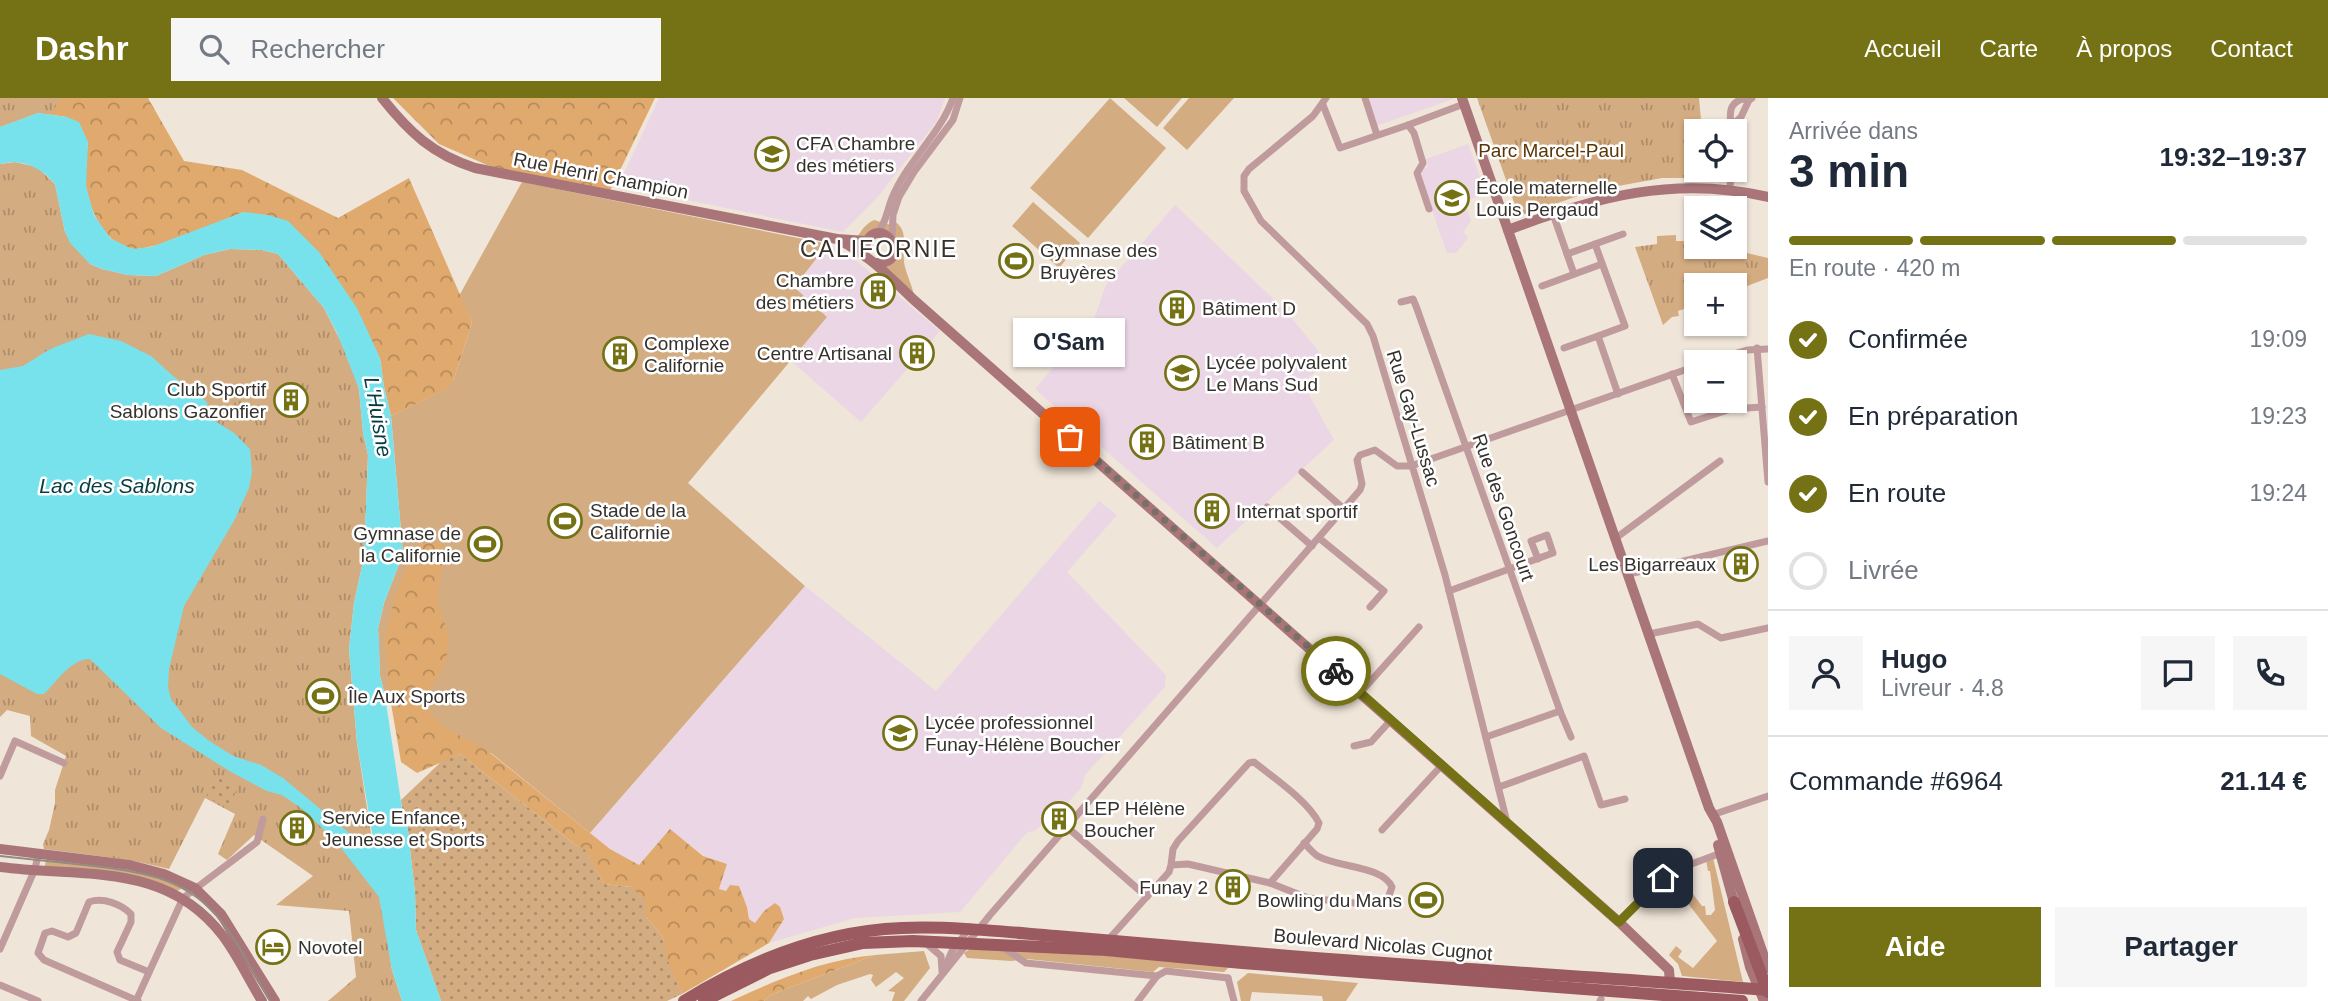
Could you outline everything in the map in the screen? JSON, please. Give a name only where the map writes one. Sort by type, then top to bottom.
[{"type":"main road","points":[[1734,902],[1765,993]]},
{"type":"main road","name":"Boulevard Nicolas Cugnot","points":[[684,1001],[711,984],[766,958],[807,944],[851,934],[901,928],[968,937],[1242,963],[1742,1001]]},
{"type":"main road","name":"Boulevard Nicolas Cugnot","points":[[704,1001],[770,968],[810,955],[863,943],[968,937]]},
{"type":"main road","name":"Boulevard Nicolas Cugnot","points":[[996,939],[1108,941],[1765,993]]},
{"type":"street","name":"Rue Henri Champion","points":[[382,98],[397,117],[429,147],[447,158],[475,168],[837,239],[871,237]]},
{"type":"street","points":[[953,98],[947,114],[901,180],[884,222],[871,237],[866,255],[870,260],[877,263],[902,289],[1619,922],[1669,970],[1670,984]]},
{"type":"street","points":[[902,289],[891,258],[894,248],[893,215],[899,197],[914,172],[953,120],[960,98]]},
{"type":"street","points":[[1365,98],[1377,135]]},
{"type":"street","points":[[1730,119],[1729,110],[1732,105],[1742,99],[1750,99],[1739,119]]},
{"type":"street","points":[[1325,102],[1340,148],[1408,125],[1463,101],[1768,968]]},
{"type":"street","name":"Rue Gay-Lussac","points":[[1325,102],[1313,116],[1249,169],[1244,176],[1244,191],[1262,221],[1367,324],[1449,590],[1507,823]]},
{"type":"street","points":[[1408,125],[1414,133],[1423,163],[1417,173],[1429,209]]},
{"type":"street","points":[[1730,182],[1730,190]]},
{"type":"street","points":[[1508,230],[1595,200],[1649,189],[1689,187],[1730,190],[1768,197]]},
{"type":"street","points":[[1553,214],[1574,274]]},
{"type":"street","points":[[871,237],[885,234],[892,240]]},
{"type":"street","points":[[1567,254],[1623,234]]},
{"type":"street","name":"Rue Henri Champion","points":[[837,239],[866,255]]},
{"type":"street","points":[[1564,348],[1625,326],[1595,244]]},
{"type":"street","points":[[877,263],[884,263],[891,258]]},
{"type":"street","points":[[1542,286],[1602,264]]},
{"type":"street","name":"Rue des Goncourt","points":[[1401,302],[1413,299],[1416,306],[1571,737]]},
{"type":"street","points":[[1598,336],[1618,394]]},
{"type":"street","points":[[1757,348],[1768,482]]},
{"type":"street","points":[[1747,351],[1768,349]]},
{"type":"street","points":[[921,1001],[968,937],[1360,491],[1362,484],[1357,460],[1363,453],[1375,450],[1397,466],[1411,466],[1684,370]]},
{"type":"street","points":[[1672,374],[1690,422],[1731,409],[1762,407]]},
{"type":"street","points":[[1616,538],[1720,461]]},
{"type":"street","points":[[1302,472],[1344,509]]},
{"type":"street","points":[[1267,507],[1312,546]]},
{"type":"street","points":[[1319,538],[1384,591],[1370,607]]},
{"type":"street","points":[[1629,574],[1768,541]]},
{"type":"street","points":[[1449,590],[1538,559]]},
{"type":"street","points":[[1649,634],[1698,624],[1721,638],[1768,628]]},
{"type":"street","points":[[1360,693],[1419,627]]},
{"type":"street","points":[[1486,737],[1560,711]]},
{"type":"street","points":[[1354,746],[1371,742],[1391,720]]},
{"type":"street","points":[[0,776],[15,741],[64,764]]},
{"type":"street","points":[[1499,787],[1584,756],[1601,805],[1625,799]]},
{"type":"street","points":[[1108,941],[1171,865],[1173,849],[1186,831],[1242,769],[1254,762],[1315,816],[1318,823],[1317,828],[1270,883]]},
{"type":"street","points":[[1382,830],[1442,765]]},
{"type":"street","points":[[1712,815],[1768,796]]},
{"type":"street","points":[[1712,815],[1712,825],[1734,902]]},
{"type":"street","points":[[149,972],[120,960],[117,952],[131,922],[131,914],[125,908],[98,899],[89,902],[76,933],[68,937],[52,931],[45,933],[38,953],[44,960],[137,1001],[183,898],[257,842],[263,819]]},
{"type":"street","points":[[1067,827],[1147,897]]},
{"type":"street","points":[[1171,865],[1188,864],[1270,883],[1308,898],[1374,905],[1387,901],[1392,887],[1386,879],[1372,872],[1316,856],[1304,844]]},
{"type":"street","points":[[0,849],[130,864],[164,874],[195,888],[221,915],[275,1001]]},
{"type":"street","points":[[1619,922],[1670,872],[1721,853]]},
{"type":"street","points":[[0,948],[35,869],[38,855]]},
{"type":"street","points":[[0,867],[158,885],[183,898],[200,911],[225,938],[262,1001]]},
{"type":"street","points":[[996,939],[1026,963],[1157,976]]},
{"type":"street","points":[[913,941],[925,943],[941,956],[941,974]]},
{"type":"street","points":[[1228,978],[1242,963]]},
{"type":"street","points":[[1138,1001],[1157,976],[1166,971],[1228,978]]},
{"type":"street","points":[[1228,978],[1234,1001]]},
{"type":"street","points":[[0,985],[38,1001]]},
{"type":"shaded area","name":"CFA Chambre des métiers","points":[[659,98],[945,98],[937,121],[876,199],[843,232],[618,186]]},
{"type":"shaded area","points":[[1366,98],[1453,98],[1453,99],[1376,126]]},
{"type":"shaded area","name":"École maternelle Louis Pergaud","points":[[1468,144],[1486,193],[1464,202],[1471,221],[1463,232],[1468,238],[1456,253],[1447,253],[1419,173],[1421,169],[1428,167],[1426,159]]},
{"type":"shaded area","name":"Lycée polyvalent Le Mans Sud","points":[[1175,205],[1286,311],[1328,363],[1302,382],[1334,440],[1217,548],[1035,389],[1094,319],[1106,285]]},
{"type":"shaded area","points":[[828,244],[859,263],[940,331],[861,422],[790,360],[827,317],[794,287]]},
{"type":"shaded area","name":"Lycée professionnel Funay-Hélène Boucher","points":[[1099,501],[1117,515],[1067,572],[1166,675],[1165,687],[1085,775],[1081,788],[1051,822],[1028,832],[960,912],[855,918],[769,943],[784,919],[764,911],[755,923],[749,919],[739,886],[726,891],[719,889],[727,864],[704,856],[670,830],[639,865],[610,849],[590,833],[805,586],[936,691]]},
{"type":"green space","points":[[0,98],[148,98],[184,161],[242,170],[338,218],[409,178],[472,322],[454,379],[448,388],[391,416],[380,358],[244,212],[147,248],[126,248],[108,236],[95,216],[85,180],[88,142],[67,117],[38,113],[0,127]]},
{"type":"green space","points":[[0,98],[62,98],[50,114],[38,113],[0,127]]},
{"type":"green space","points":[[393,98],[655,98],[608,195],[487,165],[439,144]]},
{"type":"green space","points":[[1110,98],[1166,148],[1088,238],[1030,188]]},
{"type":"green space","points":[[1124,98],[1182,98],[1157,127]]},
{"type":"green space","points":[[1189,98],[1234,98],[1187,150],[1163,128]]},
{"type":"green space","name":"Parc Marcel-Paul","points":[[1477,98],[1699,98],[1701,119],[1684,119],[1684,178],[1662,178],[1596,190],[1525,214],[1516,208]]},
{"type":"green space","points":[[15,162],[37,167],[55,184],[65,232],[90,264],[102,269],[128,275],[156,276],[204,255],[230,249],[262,250],[278,254],[324,308],[347,354],[359,389],[368,455],[364,557],[354,603],[349,649],[357,743],[392,970],[402,1001],[328,1001],[356,977],[349,911],[276,905],[313,876],[254,835],[227,860],[218,854],[235,814],[205,798],[169,869],[130,860],[44,849],[43,844],[55,803],[55,790],[66,756],[31,736],[30,716],[7,710],[0,717],[0,164]]},
{"type":"green space","name":"Stade de la Californie","points":[[522,182],[828,244],[794,287],[827,317],[688,483],[805,586],[590,833],[491,753],[460,754],[385,695],[380,676],[378,629],[384,603],[403,554],[391,416],[447,388],[454,379],[472,322],[459,296]]},
{"type":"green space","points":[[1033,202],[1080,243],[1059,268],[1012,226]]},
{"type":"green space","points":[[874,220],[891,225],[892,220],[902,229],[905,267],[914,295],[877,263],[891,258],[889,237],[869,238],[862,259],[865,263],[852,252],[862,229]]},
{"type":"green space","points":[[1676,235],[1676,241],[1684,241],[1684,259],[1747,259],[1747,253],[1768,258],[1768,278],[1747,286],[1747,273],[1684,273],[1684,309],[1678,311],[1679,316],[1672,317],[1663,325],[1635,247],[1657,244],[1657,236]]},
{"type":"green space","points":[[430,542],[444,545],[437,593],[449,636],[446,662],[432,687],[426,707],[433,716],[448,729],[489,752],[610,849],[639,865],[670,829],[703,856],[727,864],[719,889],[726,891],[730,885],[739,886],[749,919],[755,923],[764,911],[775,903],[780,907],[784,919],[769,943],[682,994],[665,957],[663,937],[646,917],[632,887],[604,884],[584,849],[460,754],[417,773],[401,762],[387,680],[384,641],[396,593],[416,546]]},
{"type":"green space","points":[[460,754],[578,847],[584,848],[604,884],[632,887],[646,902],[646,917],[663,937],[666,957],[682,994],[667,1001],[441,1001],[416,930],[407,822],[401,800],[442,761]]},
{"type":"green space","points":[[216,776],[238,787],[228,808],[206,797]]},
{"type":"green space","points":[[1713,858],[1743,982],[1682,976],[1678,964],[1669,955],[1676,946],[1682,951],[1678,957],[1693,968],[1717,941],[1670,880],[1678,875],[1702,906],[1705,906],[1706,915],[1711,915],[1715,910],[1706,860]]},
{"type":"green space","points":[[46,859],[148,872],[180,885],[181,889],[177,891],[45,866]]},
{"type":"green space","points":[[974,946],[1231,965],[1224,972],[1159,967],[1153,972],[1027,959],[1011,961],[967,958],[964,953]]},
{"type":"green space","points":[[924,951],[930,968],[904,1001],[892,1001],[895,992],[888,991],[904,978],[896,972],[876,987],[871,980],[873,975],[870,974],[837,985],[811,999],[808,996],[803,1001],[764,1001],[770,995],[875,955]]},
{"type":"green space","points":[[875,955],[770,995],[764,1001],[731,1001],[783,978],[819,966]]},
{"type":"green space","points":[[1248,973],[1358,983],[1346,1001],[1323,1001],[1322,996],[1252,992],[1250,1001],[1241,1001],[1237,982]]},
{"type":"water","name":"Lac des Sablons","points":[[38,113],[67,117],[79,122],[88,142],[86,186],[94,215],[110,238],[132,249],[151,247],[244,212],[288,221],[319,252],[357,308],[380,358],[391,416],[403,554],[384,603],[378,629],[380,676],[403,815],[407,822],[416,930],[441,1001],[402,1001],[392,970],[379,897],[335,840],[301,808],[282,795],[267,791],[231,772],[161,728],[90,659],[70,667],[44,694],[37,694],[0,674],[0,370],[23,366],[50,349],[89,334],[121,341],[151,356],[206,401],[215,421],[234,433],[250,449],[252,472],[249,488],[235,519],[184,606],[169,669],[168,687],[171,699],[192,727],[208,740],[233,756],[261,765],[283,778],[360,842],[366,844],[373,838],[357,743],[349,649],[354,603],[364,557],[368,455],[359,389],[337,333],[324,308],[278,254],[262,250],[230,249],[204,255],[156,276],[128,275],[90,264],[70,243],[65,232],[55,184],[44,173],[30,165],[16,162],[0,164],[0,127]]},
{"type":"tram line","points":[[0,856],[139,873],[156,877],[188,891],[224,925],[270,1001]]},
{"type":"way so far","points":[[1070,437],[1336,671]]},
{"type":"place","name":"CFA Chambre des métiers","points":[[772,154]]},
{"type":"place","name":"École maternelle Louis Pergaud","points":[[1452,198]]},
{"type":"place","name":"Gymnase des Bruyères","points":[[1016,261]]},
{"type":"place","name":"Chambre des métiers","points":[[878,291]]},
{"type":"place","name":"Bâtiment D","points":[[1177,308]]},
{"type":"place","name":"Centre Artisanal","points":[[917,353]]},
{"type":"place","name":"Complexe Californie","points":[[620,354]]},
{"type":"place","name":"Lycée polyvalent Le Mans Sud","points":[[1182,373]]},
{"type":"place","name":"Club Sportif Sablons Gazonfier","points":[[291,400]]},
{"type":"place","name":"O'Sam","points":[[1070,437]]},
{"type":"place","name":"Bâtiment B","points":[[1147,442]]},
{"type":"place","name":"Internat sportif","points":[[1212,511]]},
{"type":"place","name":"Stade de la Californie","points":[[565,521]]},
{"type":"place","name":"Gymnase de la Californie","points":[[485,544]]},
{"type":"place","name":"Les Bigarreaux","points":[[1741,564]]},
{"type":"place","name":"Île Aux Sports","points":[[323,696]]},
{"type":"place","name":"Lycée professionnel Funay-Hélène Boucher","points":[[900,733]]},
{"type":"place","name":"LEP Hélène Boucher","points":[[1059,819]]},
{"type":"place","name":"Service Enfance, Jeunesse et Sports","points":[[297,828]]},
{"type":"place","name":"Funay 2","points":[[1233,887]]},
{"type":"place","name":"Bowling du Mans","points":[[1426,900]]},
{"type":"place","name":"Novotel","points":[[273,947]]},
{"type":"district","name":"CALIFORNIE","points":[[879,249]]},
{"type":"route","points":[[1336,671],[1619,922],[1663,878]]},
{"type":"water label","name":"L'Huisne","points":[[378,417]]}]
